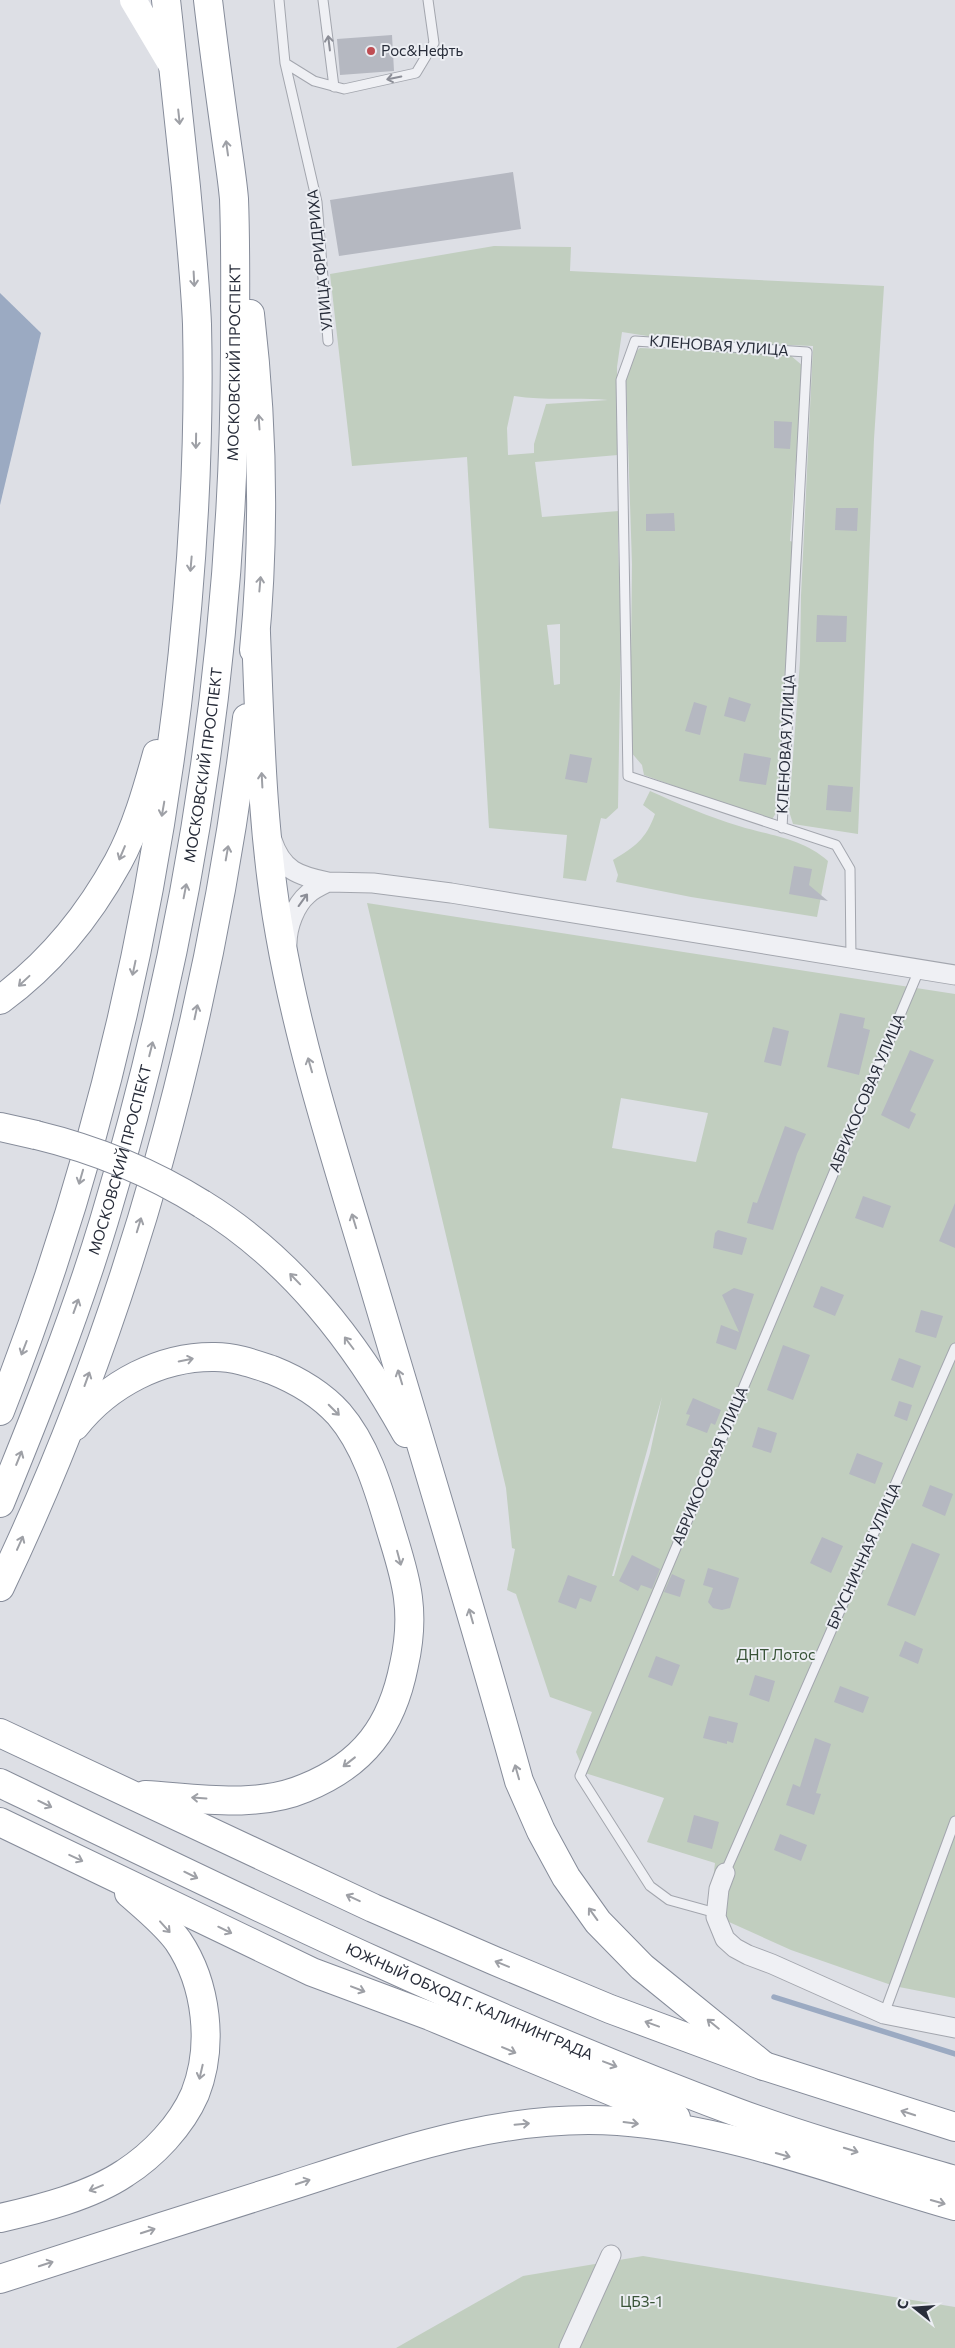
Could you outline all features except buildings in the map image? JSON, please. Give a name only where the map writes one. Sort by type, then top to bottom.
[{"type":"highway","points":[[0,1411],[28,1338],[68,1220],[112,1062],[142,932],[166,788],[183,656],[195,516],[197,322],[193,261],[166,0]]},
{"type":"highway","name":"МОСКОВСКИЙ ПРОСПЕКТ","points":[[0,1503],[52,1371],[104,1223],[152,1048],[189,873],[208,748],[227,573],[235,447],[234,196],[208,0]]},
{"type":"highway","points":[[0,1587],[63,1441],[101,1340],[135,1238],[163,1144],[190,1040],[214,925],[231,829],[256,633],[262,565],[262,460],[244,256],[234,196]]},
{"type":"highway","points":[[256,633],[264,812],[271,880],[286,962],[306,1049],[340,1171],[520,1781],[541,1831],[566,1877],[598,1922],[642,1967],[764,2066]]},
{"type":"highway","points":[[0,1000],[43,963],[72,931],[96,899],[119,861],[150,779],[183,656]]},
{"type":"highway","points":[[0,1127],[68,1143],[105,1156],[178,1189],[250,1238],[292,1275],[328,1314],[364,1364],[429,1474]]},
{"type":"highway","points":[[63,1441],[89,1408],[113,1388],[140,1374],[166,1364],[215,1357],[237,1359],[280,1374],[319,1396],[339,1415],[355,1437],[381,1495],[408,1598],[410,1634],[401,1682],[392,1710],[382,1728],[350,1762],[328,1777],[304,1789],[277,1796],[222,1800],[131,1794]]},
{"type":"highway","points":[[10,1737],[373,1908],[610,2009],[764,2066],[955,2127]]},
{"type":"highway","name":"ЮЖНЫЙ ОБХОД Г. КАЛИНИНГРАДА","points":[[0,1783],[422,1984],[589,2055],[788,2130],[955,2180]]},
{"type":"highway","points":[[0,1822],[312,1972],[430,2016],[602,2089],[736,2142]]},
{"type":"highway","points":[[0,2218],[27,2212],[99,2188],[124,2174],[144,2159],[179,2121],[194,2095],[199,2079],[205,2048],[204,2004],[187,1958],[177,1940],[155,1916],[103,1871]]},
{"type":"highway","points":[[0,2279],[433,2141],[474,2131],[548,2121],[618,2121],[657,2126],[736,2142],[955,2206]]},
{"type":"main road","points":[[134,0],[174,69]]},
{"type":"street","points":[[264,812],[276,851],[286,867],[304,877],[328,882],[373,883],[451,893],[955,975]]},
{"type":"street","points":[[286,962],[287,933],[294,913],[307,894],[328,882]]},
{"type":"street","points":[[725,1872],[719,1889],[716,1913],[719,1929],[724,1940],[748,1956],[772,1964],[884,2014],[955,2028]]},
{"type":"street","points":[[569,2348],[611,2255]]},
{"type":"lane","name":"УЛИЦА ФРИДРИХА","points":[[279,0],[285,62],[317,202],[328,341]]},
{"type":"lane","points":[[323,0],[334,86]]},
{"type":"lane","points":[[285,62],[314,82],[344,89],[416,73],[434,43],[428,0]]},
{"type":"lane","name":"КЛЕНОВАЯ УЛИЦА","points":[[782,828],[807,352],[635,341],[621,380],[628,776],[782,828],[836,846],[850,869],[851,959]]},
{"type":"lane","name":"АБРИКОСОВАЯ УЛИЦА","points":[[716,1913],[669,1900],[650,1886],[580,1776],[919,970]]},
{"type":"lane","name":"БРУСНИЧНАЯ УЛИЦА","points":[[725,1872],[955,1348]]},
{"type":"lane","points":[[884,2014],[955,1821]]},
{"type":"green space","points":[[494,246],[571,247],[570,271],[884,286],[874,439],[858,834],[793,824],[789,811],[800,661],[801,596],[813,346],[679,341],[622,332],[617,367],[618,455],[535,462],[542,517],[619,511],[618,544],[621,624],[618,808],[606,819],[601,818],[586,881],[563,878],[567,835],[489,828],[467,457],[352,466],[330,274]],"holes":[[[514,396],[537,398],[608,400],[546,404],[534,444],[534,453],[508,455],[507,428]],[[560,624],[560,684],[554,685],[547,625]]]},
{"type":"green space","points":[[640,348],[790,355],[803,366],[790,541],[793,542],[788,670],[785,670],[783,706],[785,707],[776,813],[771,821],[677,790],[677,787],[644,775],[642,765],[630,751],[632,564],[626,381],[632,355]]},
{"type":"green space","points":[[650,791],[717,819],[797,842],[818,853],[828,861],[817,917],[691,897],[616,882],[618,875],[613,860],[639,842],[652,823],[655,814],[643,805]]},
{"type":"green space","name":"ДНТ Лотос","points":[[367,903],[955,994],[955,1998],[894,1986],[791,1950],[709,1913],[715,1863],[647,1842],[664,1798],[585,1773],[576,1752],[592,1712],[550,1697],[516,1594],[507,1590],[515,1549],[512,1548],[506,1488]],"holes":[[[621,1098],[708,1113],[696,1162],[612,1148]],[[662,1397],[650,1453],[614,1576],[612,1576]]]},
{"type":"green space","name":"ЦБЗ-1","points":[[643,2256],[955,2307],[955,2348],[396,2348],[523,2276]]},
{"type":"water","points":[[0,293],[41,333],[0,505]]},
{"type":"waterway","points":[[774,1997],[955,2054]]},
{"type":"place","name":"Рос&Нефть","points":[[371,51]]}]
